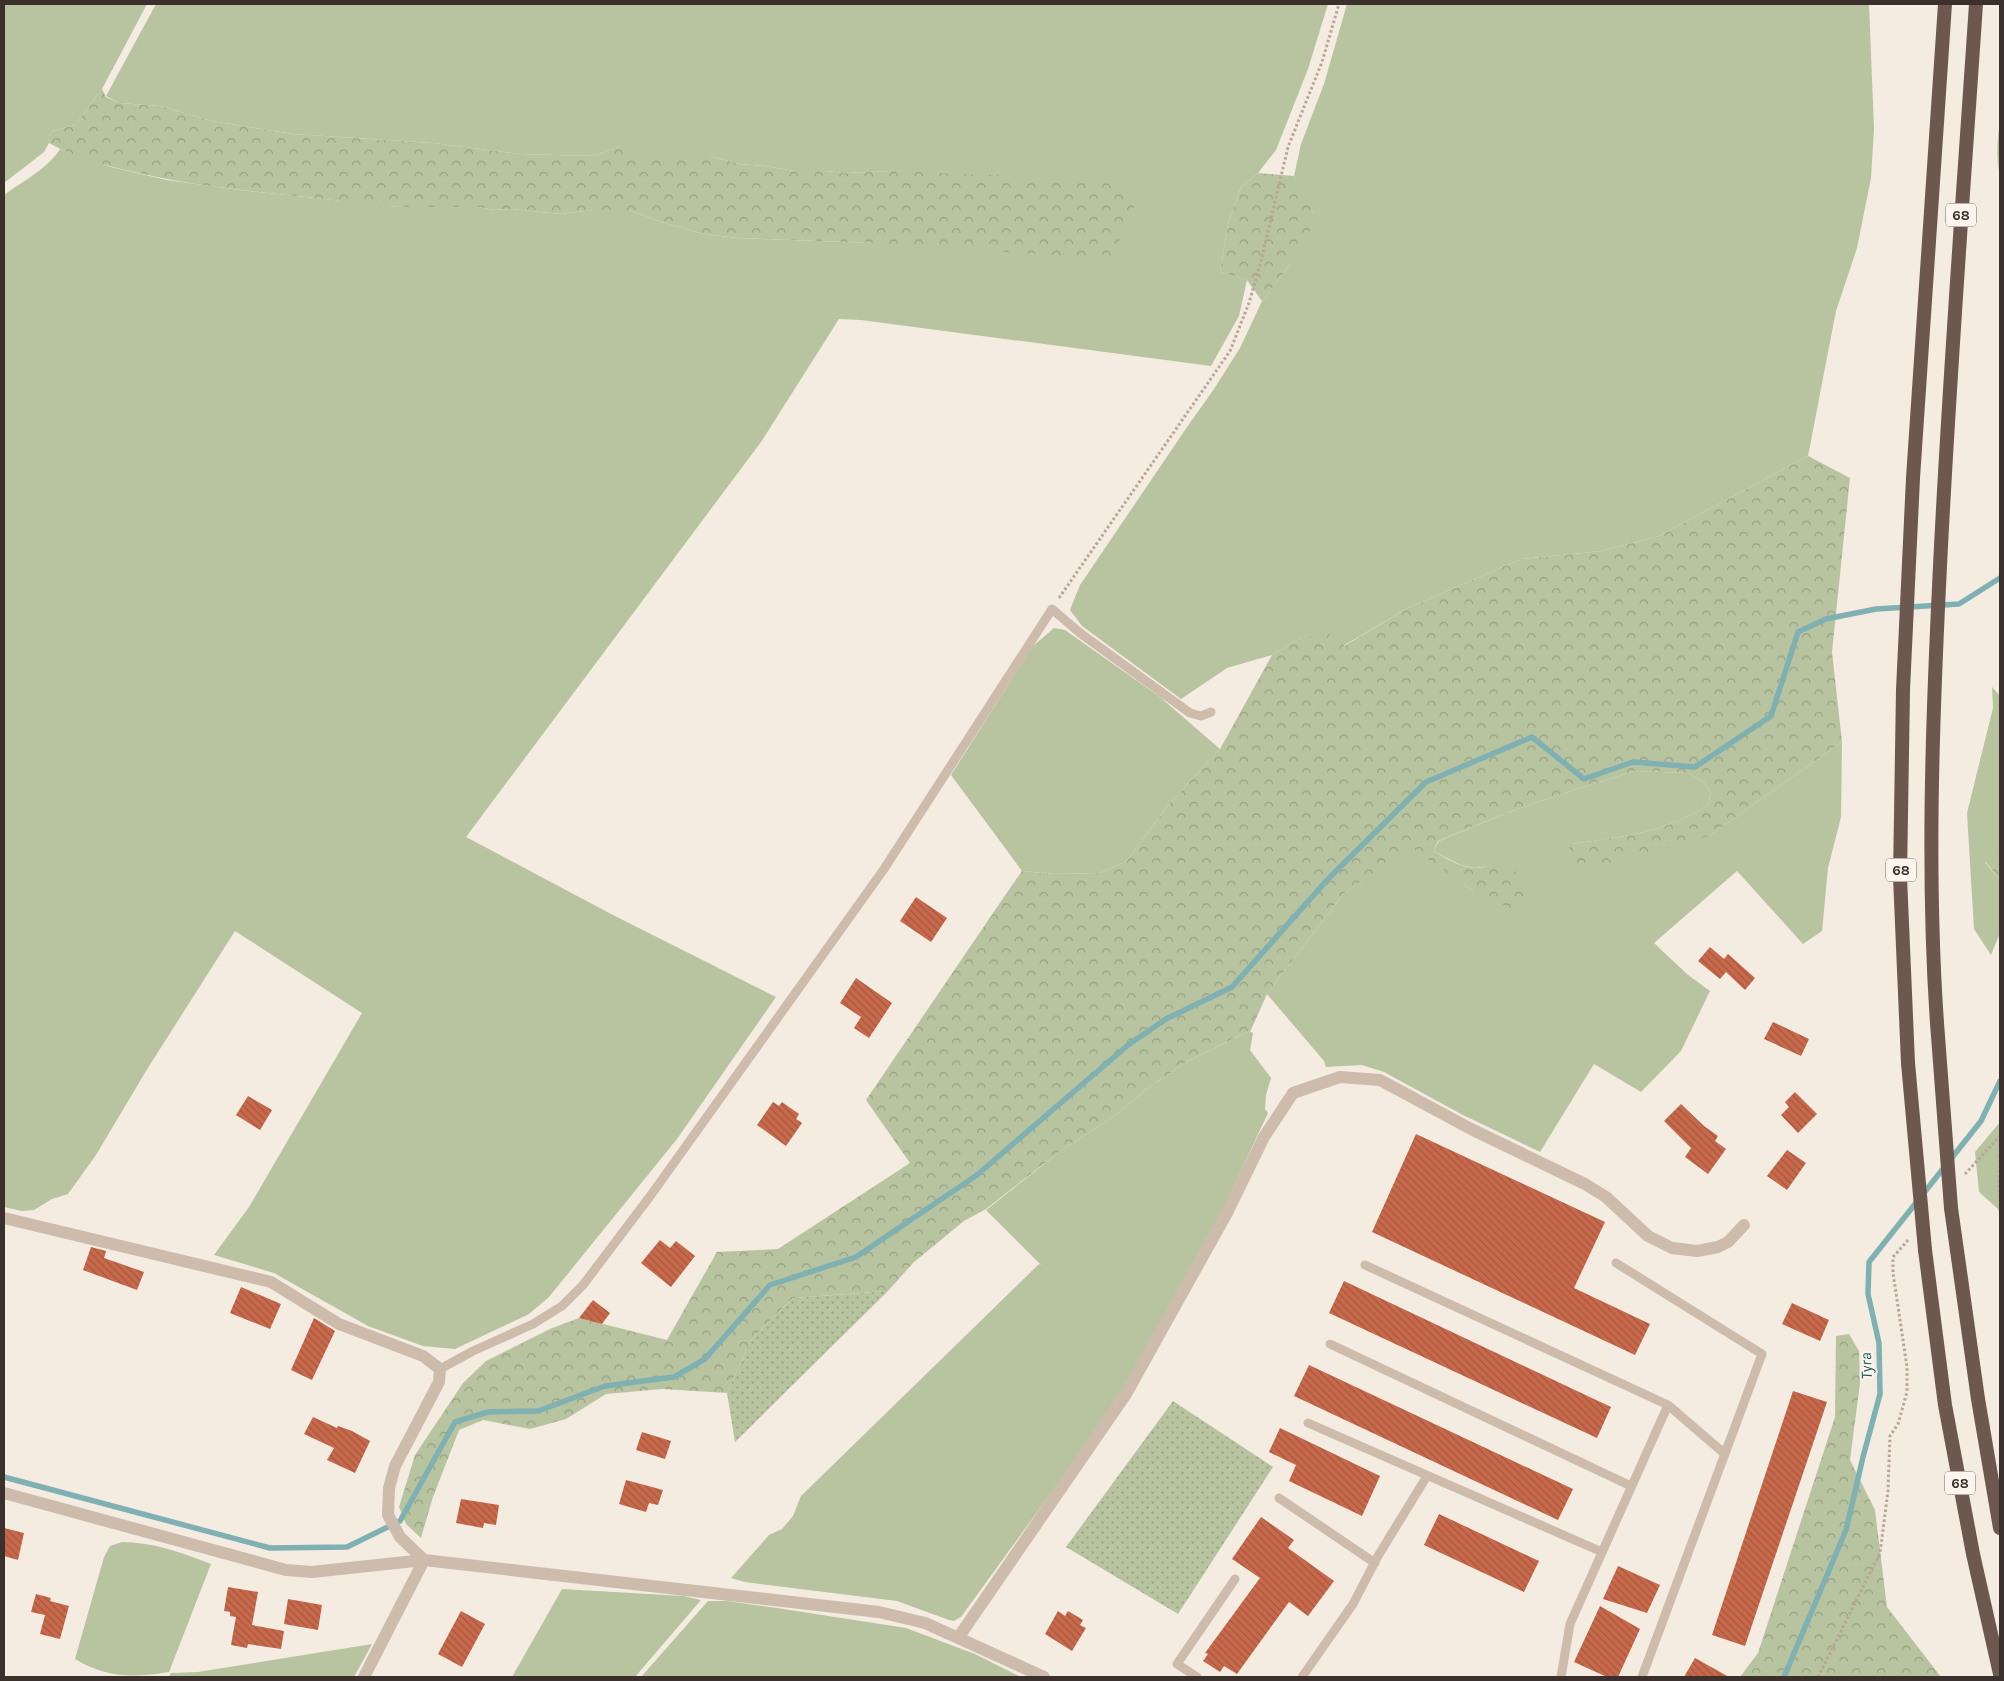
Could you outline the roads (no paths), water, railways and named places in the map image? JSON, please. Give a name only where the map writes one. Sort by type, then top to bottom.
[{"type":"highway","name":"68","points":[[1945,4],[1912,508],[1903,690],[1900,877],[1908,1063],[1925,1250],[1947,1414],[1973,1554],[2000,1674]]},
{"type":"highway","name":"68","points":[[1976,4],[1943,510],[1934,692],[1932,876],[1937,1023],[1951,1208],[1977,1389],[2000,1528]]},
{"type":"street","points":[[958,1638],[1126,1394],[1228,1211],[1264,1137],[1293,1094],[1340,1077],[1380,1080],[1470,1129],[1585,1184],[1606,1197],[1648,1236],[1672,1248],[1697,1251],[1718,1246],[1728,1242],[1744,1225]]},
{"type":"street","points":[[4,1218],[270,1282],[340,1324],[423,1356],[440,1368],[439,1382],[395,1466],[388,1488],[388,1515],[400,1537],[424,1560]]},
{"type":"street","points":[[4,1493],[286,1570],[312,1572],[424,1560],[879,1612],[925,1623],[1044,1677]]},
{"type":"street","points":[[364,1677],[424,1560]]},
{"type":"lane","points":[[440,1368],[533,1324],[562,1306],[583,1285],[651,1195],[884,869],[1052,608],[1080,633],[1190,713],[1201,716],[1211,712]]},
{"type":"lane","points":[[1616,1263],[1762,1354],[1642,1677]]},
{"type":"lane","points":[[1365,1265],[1668,1405],[1725,1454]]},
{"type":"lane","points":[[1330,1344],[1632,1486]]},
{"type":"lane","points":[[1561,1677],[1570,1624],[1668,1405]]},
{"type":"lane","points":[[1308,1424],[1602,1552]]},
{"type":"lane","points":[[1302,1677],[1353,1604],[1427,1476]]},
{"type":"lane","points":[[1279,1498],[1375,1563]]},
{"type":"lane","points":[[1196,1677],[1177,1664],[1235,1580]]},
{"type":"waterway","points":[[4,1477],[270,1548],[347,1547],[400,1521],[455,1422],[488,1412],[538,1411],[605,1386],[674,1377],[705,1359],[770,1285],[856,1257],[977,1175],[1128,1045],[1166,1019],[1232,987],[1328,879],[1426,782],[1532,737],[1584,779],[1633,762],[1695,767],[1771,716],[1798,632],[1826,619],[1876,609],[1959,604],[2000,578]]},
{"type":"waterway","name":"Tyra","points":[[1784,1677],[1846,1530],[1880,1394],[1879,1343],[1868,1294],[1869,1262],[1981,1121],[2000,1081]]}]
